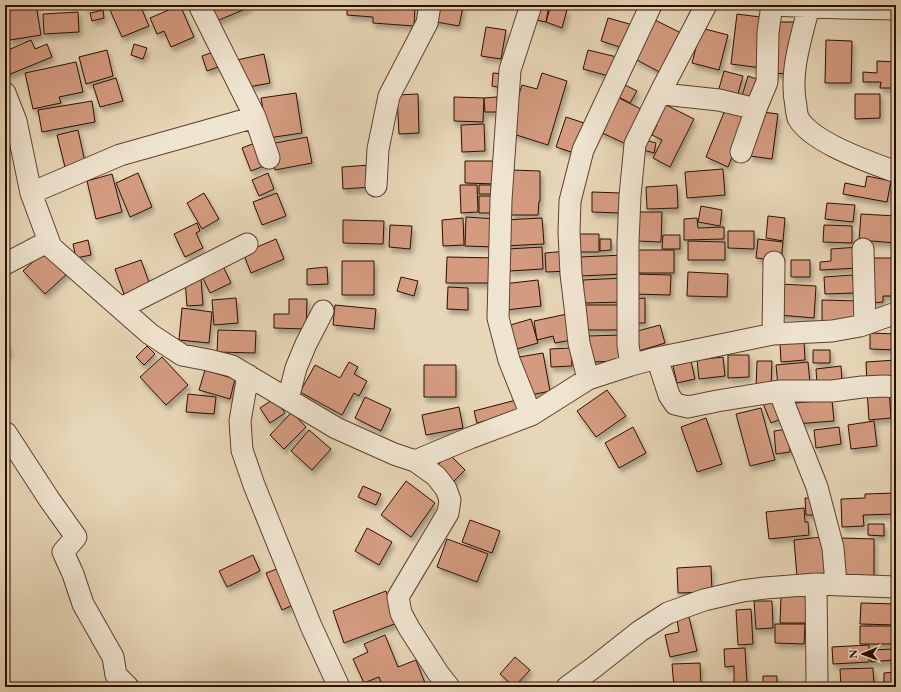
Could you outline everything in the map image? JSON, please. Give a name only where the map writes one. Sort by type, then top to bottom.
[{"type":"street","points":[[198,5],[255,117],[269,158]]},
{"type":"street","points":[[376,186],[378,149],[389,96],[427,23],[430,5]]},
{"type":"street","points":[[531,5],[510,70],[501,200],[498,318],[508,360],[531,414]]},
{"type":"street","points":[[588,379],[579,343],[571,274],[569,232],[570,201],[583,150],[650,5]]},
{"type":"street","points":[[631,365],[628,345],[628,242],[630,196],[635,144],[706,5]]},
{"type":"street","points":[[741,152],[767,82],[768,32],[771,5],[896,9]]},
{"type":"street","points":[[809,6],[794,70],[793,95],[798,117],[810,131],[828,143],[896,172]]},
{"type":"street","points":[[5,93],[16,121],[31,193],[51,247],[150,334],[182,355],[232,366],[248,374],[336,428],[415,462],[436,476],[446,489],[450,500],[448,513],[398,597],[401,613],[409,628],[449,687]]},
{"type":"street","points":[[660,93],[718,100],[756,109]]},
{"type":"street","points":[[31,193],[120,155],[255,117]]},
{"type":"street","points":[[5,264],[49,241]]},
{"type":"street","points":[[121,308],[247,244]]},
{"type":"street","points":[[863,249],[865,324]]},
{"type":"street","points":[[772,334],[774,262]]},
{"type":"street","points":[[288,399],[306,344],[323,311]]},
{"type":"street","points":[[415,462],[531,414],[588,379],[631,365],[657,358],[772,334],[832,331],[860,326],[896,313]]},
{"type":"street","points":[[657,358],[669,395],[675,404],[688,407],[779,391],[832,391],[885,386],[896,387]]},
{"type":"street","points":[[248,374],[240,421],[242,450],[254,485],[308,619],[338,687]]},
{"type":"street","points":[[779,391],[817,487],[833,548],[826,584],[816,687]]},
{"type":"street","points":[[5,434],[6,433],[14,444],[48,499],[76,538],[63,552],[73,574],[83,604],[113,657],[116,675],[128,687]]},
{"type":"street","points":[[567,687],[640,631],[668,613],[704,600],[742,591],[765,588],[826,584],[896,587]]},
{"type":"building","points":[[36,5],[41,35],[10,40],[5,10]]},
{"type":"building","points":[[85,5],[103,5],[103,7],[85,7]]},
{"type":"building","points":[[116,5],[140,5],[149,26],[122,37],[109,8]]},
{"type":"building","points":[[180,5],[194,37],[171,47],[164,31],[157,34],[150,18]]},
{"type":"building","points":[[205,5],[249,5],[250,7],[212,23]]},
{"type":"building","points":[[347,5],[415,5],[414,26],[373,23],[373,17],[347,15]]},
{"type":"building","points":[[434,5],[454,5],[463,7],[459,26],[431,21]]},
{"type":"building","points":[[538,5],[549,5],[546,22],[536,20]]},
{"type":"building","points":[[551,5],[567,10],[562,28],[546,22]]},
{"type":"building","points":[[103,10],[104,18],[92,21],[90,13]]},
{"type":"building","points":[[78,12],[79,32],[44,34],[43,14]]},
{"type":"building","points":[[737,14],[768,18],[762,68],[731,64]]},
{"type":"building","points":[[608,18],[633,25],[626,49],[601,41]]},
{"type":"building","points":[[655,20],[685,35],[665,75],[635,59]]},
{"type":"building","points":[[770,22],[794,22],[793,74],[770,73]]},
{"type":"building","points":[[486,27],[506,30],[501,59],[481,56]]},
{"type":"building","points":[[701,28],[728,35],[719,70],[692,63]]},
{"type":"building","points":[[31,40],[35,49],[47,44],[52,57],[8,75],[5,68],[5,43],[8,50]]},
{"type":"building","points":[[826,40],[852,41],[851,83],[825,83]]},
{"type":"building","points":[[134,44],[147,48],[143,59],[131,55]]},
{"type":"building","points":[[107,50],[113,76],[86,84],[79,57]]},
{"type":"building","points":[[588,50],[621,58],[616,78],[583,69]]},
{"type":"building","points":[[213,52],[218,67],[207,71],[202,56]]},
{"type":"building","points":[[264,54],[270,83],[243,88],[237,60]]},
{"type":"building","points":[[877,61],[896,62],[896,88],[880,88],[881,82],[863,82],[863,72],[877,73]]},
{"type":"building","points":[[76,62],[83,92],[59,97],[61,103],[33,109],[25,73]]},
{"type":"building","points":[[724,71],[743,76],[737,97],[718,92]]},
{"type":"building","points":[[493,73],[504,74],[502,88],[492,86]]},
{"type":"building","points":[[542,73],[567,81],[548,145],[507,132],[522,85],[537,89]]},
{"type":"building","points":[[748,76],[762,81],[755,101],[742,96]]},
{"type":"building","points":[[116,78],[123,101],[100,107],[93,85]]},
{"type":"building","points":[[621,83],[637,91],[630,103],[615,95]]},
{"type":"building","points":[[296,93],[302,133],[268,138],[261,98]]},
{"type":"building","points":[[418,94],[419,133],[399,134],[397,95]]},
{"type":"building","points":[[855,94],[880,94],[880,118],[855,119]]},
{"type":"building","points":[[896,95],[896,112],[895,112]]},
{"type":"building","points":[[615,96],[643,110],[626,144],[598,131]]},
{"type":"building","points":[[454,97],[484,98],[483,122],[454,121]]},
{"type":"building","points":[[497,97],[498,112],[485,112],[484,98]]},
{"type":"building","points":[[92,101],[95,122],[42,132],[38,110]]},
{"type":"building","points":[[660,102],[694,119],[670,167],[653,158],[662,140],[652,135],[657,125],[650,122]]},
{"type":"building","points":[[727,105],[749,114],[728,167],[706,157]]},
{"type":"building","points":[[755,111],[778,114],[772,159],[750,156]]},
{"type":"building","points":[[566,117],[587,124],[577,154],[556,147]]},
{"type":"building","points":[[484,124],[485,151],[462,152],[461,125]]},
{"type":"building","points":[[78,130],[85,162],[65,167],[57,135]]},
{"type":"building","points":[[307,137],[312,163],[275,170],[270,144]]},
{"type":"building","points":[[642,139],[656,143],[654,153],[640,149]]},
{"type":"building","points":[[260,141],[269,164],[251,171],[242,148]]},
{"type":"building","points":[[465,161],[497,161],[496,184],[465,183]]},
{"type":"building","points":[[370,165],[372,187],[343,189],[342,167]]},
{"type":"building","points":[[723,169],[725,195],[687,198],[685,172]]},
{"type":"building","points":[[511,170],[540,171],[540,201],[538,215],[511,215]]},
{"type":"building","points":[[138,173],[152,207],[130,217],[116,183]]},
{"type":"building","points":[[268,173],[274,189],[259,196],[252,180]]},
{"type":"building","points":[[112,174],[122,212],[96,219],[87,181]]},
{"type":"building","points":[[867,176],[891,181],[887,202],[843,194],[845,183],[865,187]]},
{"type":"building","points":[[460,185],[477,185],[478,212],[461,213]]},
{"type":"building","points":[[479,185],[498,185],[498,194],[479,194]]},
{"type":"building","points":[[677,185],[678,208],[647,209],[646,187]]},
{"type":"building","points":[[592,192],[621,193],[621,213],[592,212]]},
{"type":"building","points":[[204,193],[219,219],[202,229],[187,203]]},
{"type":"building","points":[[277,193],[286,216],[262,225],[253,202]]},
{"type":"building","points":[[479,196],[498,196],[498,213],[479,213]]},
{"type":"building","points":[[827,203],[855,205],[853,222],[825,219]]},
{"type":"building","points":[[701,206],[722,210],[720,226],[698,222]]},
{"type":"building","points":[[638,212],[662,212],[661,242],[637,241]]},
{"type":"building","points":[[861,214],[896,216],[896,243],[859,240]]},
{"type":"building","points":[[768,216],[785,218],[783,241],[766,238]]},
{"type":"building","points":[[466,217],[497,219],[496,247],[465,246]]},
{"type":"building","points":[[463,218],[464,245],[443,246],[442,220]]},
{"type":"building","points":[[542,218],[544,244],[504,246],[503,220]]},
{"type":"building","points":[[697,218],[698,228],[724,227],[724,239],[684,240],[684,219]]},
{"type":"building","points":[[343,220],[384,221],[383,244],[343,243]]},
{"type":"building","points":[[197,223],[200,231],[196,233],[203,248],[185,257],[174,234]]},
{"type":"building","points":[[390,225],[412,226],[410,249],[389,247]]},
{"type":"building","points":[[824,225],[852,226],[852,243],[823,242]]},
{"type":"building","points":[[728,231],[754,231],[754,249],[728,248]]},
{"type":"building","points":[[577,234],[599,234],[599,252],[577,252]]},
{"type":"building","points":[[663,235],[680,235],[680,249],[662,249]]},
{"type":"building","points":[[276,239],[284,259],[251,273],[243,253]]},
{"type":"building","points":[[600,239],[611,239],[611,250],[600,251]]},
{"type":"building","points":[[758,239],[783,242],[781,261],[756,258]]},
{"type":"building","points":[[88,240],[91,255],[76,258],[73,244]]},
{"type":"building","points":[[688,241],[725,242],[725,260],[688,260]]},
{"type":"building","points":[[542,247],[543,269],[509,271],[508,249]]},
{"type":"building","points":[[859,247],[860,268],[820,270],[820,262],[831,261],[831,249]]},
{"type":"building","points":[[48,248],[69,272],[45,294],[23,271]]},
{"type":"building","points":[[634,250],[674,250],[674,273],[634,273]]},
{"type":"building","points":[[567,251],[569,271],[546,272],[545,253]]},
{"type":"building","points":[[624,255],[625,274],[580,276],[580,257]]},
{"type":"building","points":[[447,257],[498,258],[489,283],[446,283]]},
{"type":"building","points":[[870,258],[896,258],[896,296],[883,296],[883,302],[872,303]]},
{"type":"building","points":[[141,260],[150,285],[124,294],[115,269]]},
{"type":"building","points":[[791,260],[810,260],[810,277],[791,277]]},
{"type":"building","points":[[342,261],[374,261],[374,295],[342,295]]},
{"type":"building","points":[[222,264],[231,283],[210,293],[201,274]]},
{"type":"building","points":[[327,267],[328,284],[307,285],[307,269]]},
{"type":"building","points":[[688,272],[728,274],[727,297],[687,296]]},
{"type":"building","points":[[634,274],[671,275],[670,295],[633,294]]},
{"type":"building","points":[[853,275],[854,293],[825,294],[824,277]]},
{"type":"building","points":[[401,277],[418,281],[414,296],[397,291]]},
{"type":"building","points":[[201,278],[203,305],[187,306],[185,279]]},
{"type":"building","points":[[624,278],[625,302],[584,303],[583,280]]},
{"type":"building","points":[[538,280],[541,306],[506,310],[503,284]]},
{"type":"building","points":[[781,284],[816,286],[814,318],[779,315]]},
{"type":"building","points":[[448,287],[468,288],[468,310],[447,309]]},
{"type":"building","points":[[236,298],[238,323],[214,325],[212,300]]},
{"type":"building","points":[[645,298],[645,323],[633,323],[632,299]]},
{"type":"building","points":[[289,299],[307,299],[306,329],[274,328],[274,314],[289,314]]},
{"type":"building","points":[[822,300],[860,301],[860,322],[822,321]]},
{"type":"building","points":[[335,305],[376,309],[374,329],[333,325]]},
{"type":"building","points":[[582,305],[625,305],[624,330],[581,330]]},
{"type":"building","points":[[182,308],[212,312],[209,343],[179,340]]},
{"type":"building","points":[[567,314],[572,340],[555,343],[553,336],[537,340],[534,321]]},
{"type":"building","points":[[531,319],[538,343],[513,350],[507,326]]},
{"type":"building","points":[[660,325],[665,343],[635,352],[630,333]]},
{"type":"building","points":[[218,330],[256,331],[255,353],[217,352]]},
{"type":"building","points":[[870,333],[896,334],[896,350],[870,349]]},
{"type":"building","points":[[623,335],[624,361],[588,362],[587,336]]},
{"type":"building","points":[[5,341],[10,352],[5,355]]},
{"type":"building","points":[[804,341],[805,360],[781,362],[780,343]]},
{"type":"building","points":[[147,346],[155,354],[144,365],[136,357]]},
{"type":"building","points":[[571,348],[572,366],[551,367],[550,349]]},
{"type":"building","points":[[813,350],[830,350],[830,363],[813,363]]},
{"type":"building","points":[[543,353],[550,391],[526,396],[519,357]]},
{"type":"building","points":[[728,355],[749,355],[749,377],[728,378]]},
{"type":"building","points":[[162,357],[188,385],[166,405],[140,377]]},
{"type":"building","points":[[723,357],[725,376],[699,379],[697,360]]},
{"type":"building","points":[[896,360],[896,381],[867,383],[866,362]]},
{"type":"building","points":[[691,361],[695,379],[677,383],[673,366]]},
{"type":"building","points":[[757,361],[772,361],[771,389],[756,389]]},
{"type":"building","points":[[349,362],[358,367],[354,374],[367,381],[359,396],[354,393],[342,415],[300,392],[315,365],[340,378]]},
{"type":"building","points":[[808,362],[810,383],[778,386],[776,365]]},
{"type":"building","points":[[424,365],[456,365],[456,397],[424,397]]},
{"type":"building","points":[[841,366],[842,382],[817,385],[816,369]]},
{"type":"building","points":[[205,370],[235,379],[230,399],[199,390]]},
{"type":"building","points":[[889,389],[891,418],[869,420],[867,390]]},
{"type":"building","points":[[607,390],[626,416],[596,437],[577,411]]},
{"type":"building","points":[[188,394],[216,397],[214,414],[186,412]]},
{"type":"building","points":[[775,396],[783,418],[771,423],[762,401]]},
{"type":"building","points":[[365,397],[391,409],[381,431],[355,418]]},
{"type":"building","points":[[275,398],[285,413],[270,423],[260,408]]},
{"type":"building","points":[[520,399],[523,411],[477,423],[474,411]]},
{"type":"building","points":[[832,400],[834,421],[795,424],[794,403]]},
{"type":"building","points":[[459,407],[463,428],[426,435],[422,415]]},
{"type":"building","points":[[761,408],[775,460],[750,466],[736,414]]},
{"type":"building","points":[[292,412],[306,427],[284,449],[270,435]]},
{"type":"building","points":[[706,418],[722,464],[697,472],[681,427]]},
{"type":"building","points":[[874,421],[877,446],[851,449],[848,425]]},
{"type":"building","points":[[633,427],[646,453],[619,468],[605,443]]},
{"type":"building","points":[[839,427],[841,444],[816,448],[814,430]]},
{"type":"building","points":[[788,429],[790,452],[776,454],[774,431]]},
{"type":"building","points":[[309,430],[331,449],[312,470],[291,451]]},
{"type":"building","points":[[449,454],[465,470],[452,483],[436,467]]},
{"type":"building","points":[[406,481],[435,503],[411,537],[381,515]]},
{"type":"building","points":[[363,486],[381,494],[376,505],[358,497]]},
{"type":"building","points":[[896,493],[896,514],[863,515],[864,526],[842,527],[841,499],[865,498],[865,494]]},
{"type":"building","points":[[805,498],[814,498],[815,515],[806,515]]},
{"type":"building","points":[[804,508],[805,522],[808,522],[809,535],[769,539],[766,512]]},
{"type":"building","points":[[470,520],[500,531],[492,553],[462,542]]},
{"type":"building","points":[[868,524],[884,524],[884,536],[868,535]]},
{"type":"building","points":[[367,528],[392,542],[379,565],[355,551]]},
{"type":"building","points":[[822,537],[826,573],[797,576],[794,540]]},
{"type":"building","points":[[841,538],[874,539],[874,576],[841,576]]},
{"type":"building","points":[[447,539],[488,554],[477,582],[437,567]]},
{"type":"building","points":[[253,555],[260,571],[227,587],[219,571]]},
{"type":"building","points":[[285,566],[300,602],[282,610],[266,573]]},
{"type":"building","points":[[711,566],[712,592],[678,593],[677,568]]},
{"type":"building","points":[[386,591],[397,623],[344,643],[333,611]]},
{"type":"building","points":[[781,596],[806,596],[806,623],[780,623]]},
{"type":"building","points":[[754,601],[772,601],[773,628],[756,629]]},
{"type":"building","points":[[861,603],[896,604],[896,625],[860,624]]},
{"type":"building","points":[[751,609],[753,644],[738,645],[736,610]]},
{"type":"building","points":[[689,617],[697,651],[670,657],[665,635],[679,632],[677,619]]},
{"type":"building","points":[[775,624],[805,624],[804,644],[775,643]]},
{"type":"building","points":[[860,626],[896,626],[896,644],[860,644]]},
{"type":"building","points":[[385,635],[398,667],[416,660],[425,683],[417,687],[383,687],[379,677],[364,683],[353,659],[368,652],[364,644]]},
{"type":"building","points":[[869,645],[869,662],[833,664],[832,647]]},
{"type":"building","points":[[745,648],[747,685],[734,686],[734,666],[725,667],[724,649]]},
{"type":"building","points":[[893,649],[893,660],[871,662],[870,650]]},
{"type":"building","points":[[515,657],[530,670],[514,687],[500,674]]},
{"type":"building","points":[[700,663],[701,687],[674,687],[672,664]]},
{"type":"building","points":[[873,668],[874,687],[841,687],[840,669]]},
{"type":"building","points":[[896,672],[896,687],[884,687],[884,673]]},
{"type":"building","points":[[763,676],[777,676],[777,687],[763,687]]},
{"type":"building","points":[[658,684],[659,687],[641,687]]}]
